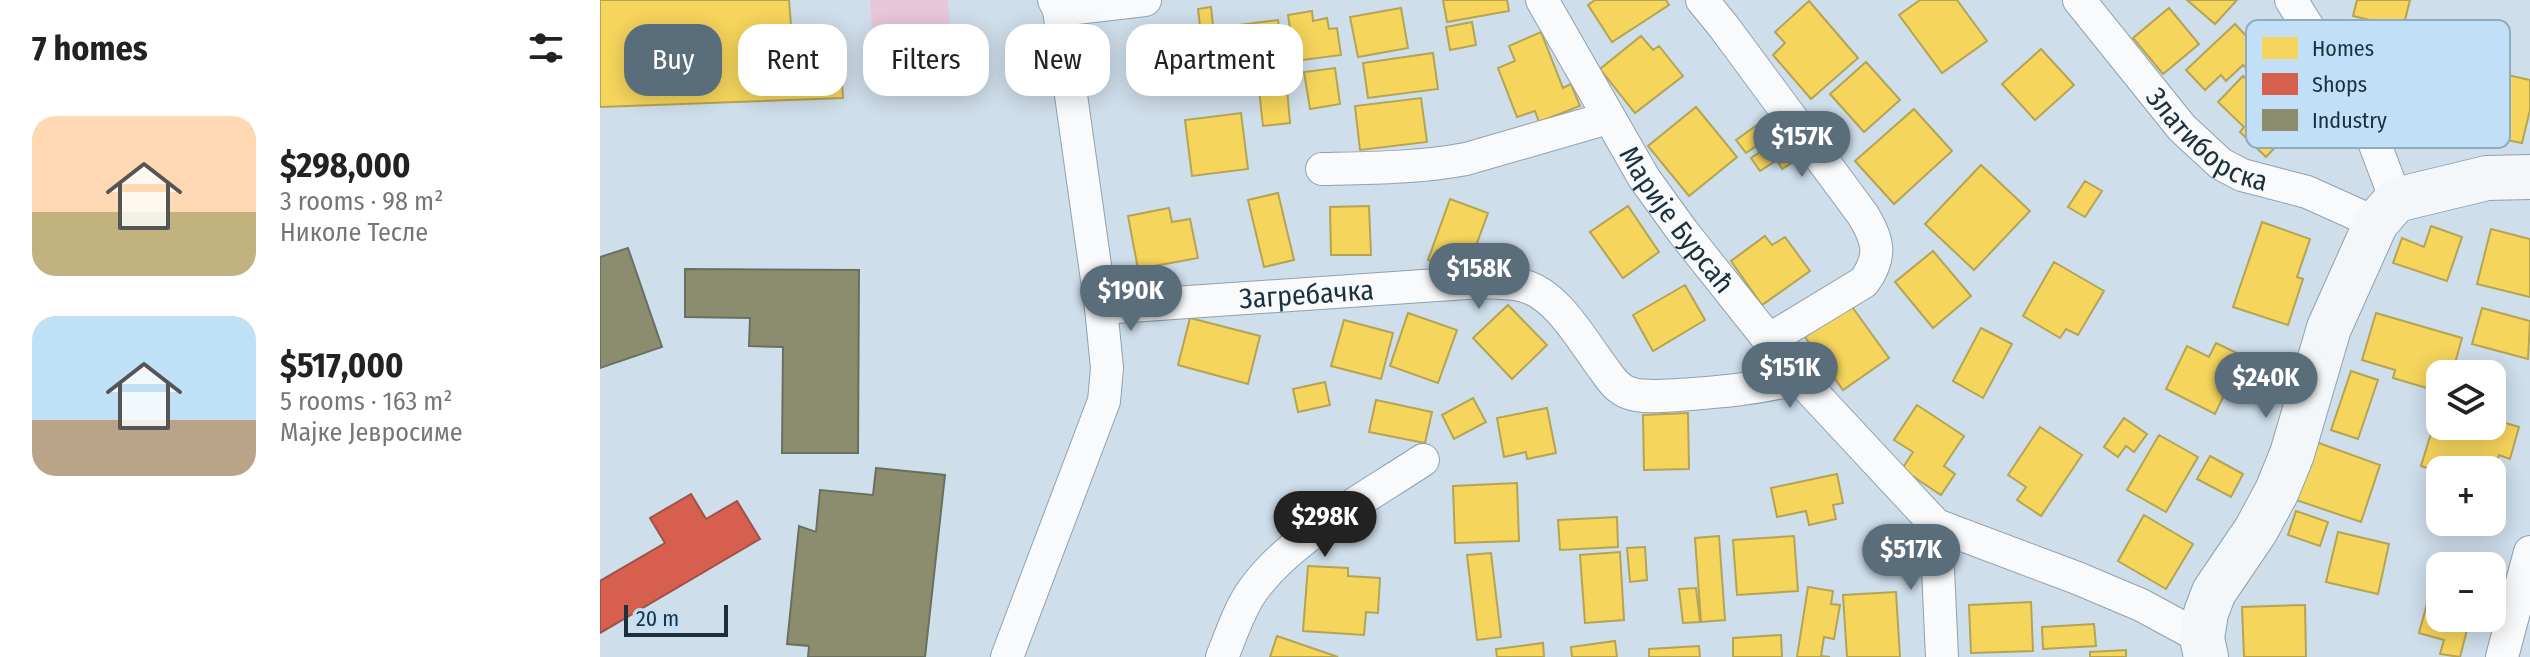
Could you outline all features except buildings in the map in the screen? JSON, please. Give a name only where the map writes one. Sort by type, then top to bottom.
[{"type":"street","points":[[1007,657],[1104,401],[1107,368],[1101,308],[1056,5],[1145,0]]},
{"type":"street","name":"Марије Бурсаћ","points":[[1542,0],[1644,178],[1683,232],[1799,378],[1936,525],[2141,605],[2204,647]]},
{"type":"street","points":[[1702,0],[1863,215],[1873,231],[1877,248],[1874,268],[1864,282],[1770,339]]},
{"type":"street","name":"Златиборска","points":[[2079,0],[2182,128],[2221,164],[2242,175],[2386,211]]},
{"type":"street","points":[[2291,0],[2304,20]]},
{"type":"street","points":[[1322,169],[1413,167],[1466,159],[1608,118]]},
{"type":"street","points":[[2204,647],[2206,613],[2214,592],[2256,530],[2277,491],[2292,454],[2329,328],[2386,211],[2372,148]]},
{"type":"street","points":[[2386,211],[2487,178],[2530,177]]},
{"type":"street","name":"Загребачка","points":[[1101,308],[1481,282],[1506,283],[1526,286],[1549,300],[1582,337],[1614,383],[1628,393],[1652,396],[1736,391],[1799,378]]},
{"type":"street","points":[[1222,657],[1251,592],[1273,565],[1292,547],[1423,460]]},
{"type":"street","points":[[1936,525],[1942,657]]},
{"type":"street","points":[[2502,657],[2530,552]]},
{"type":"shaded area","points":[[870,0],[948,0],[950,24],[872,24]]}]
